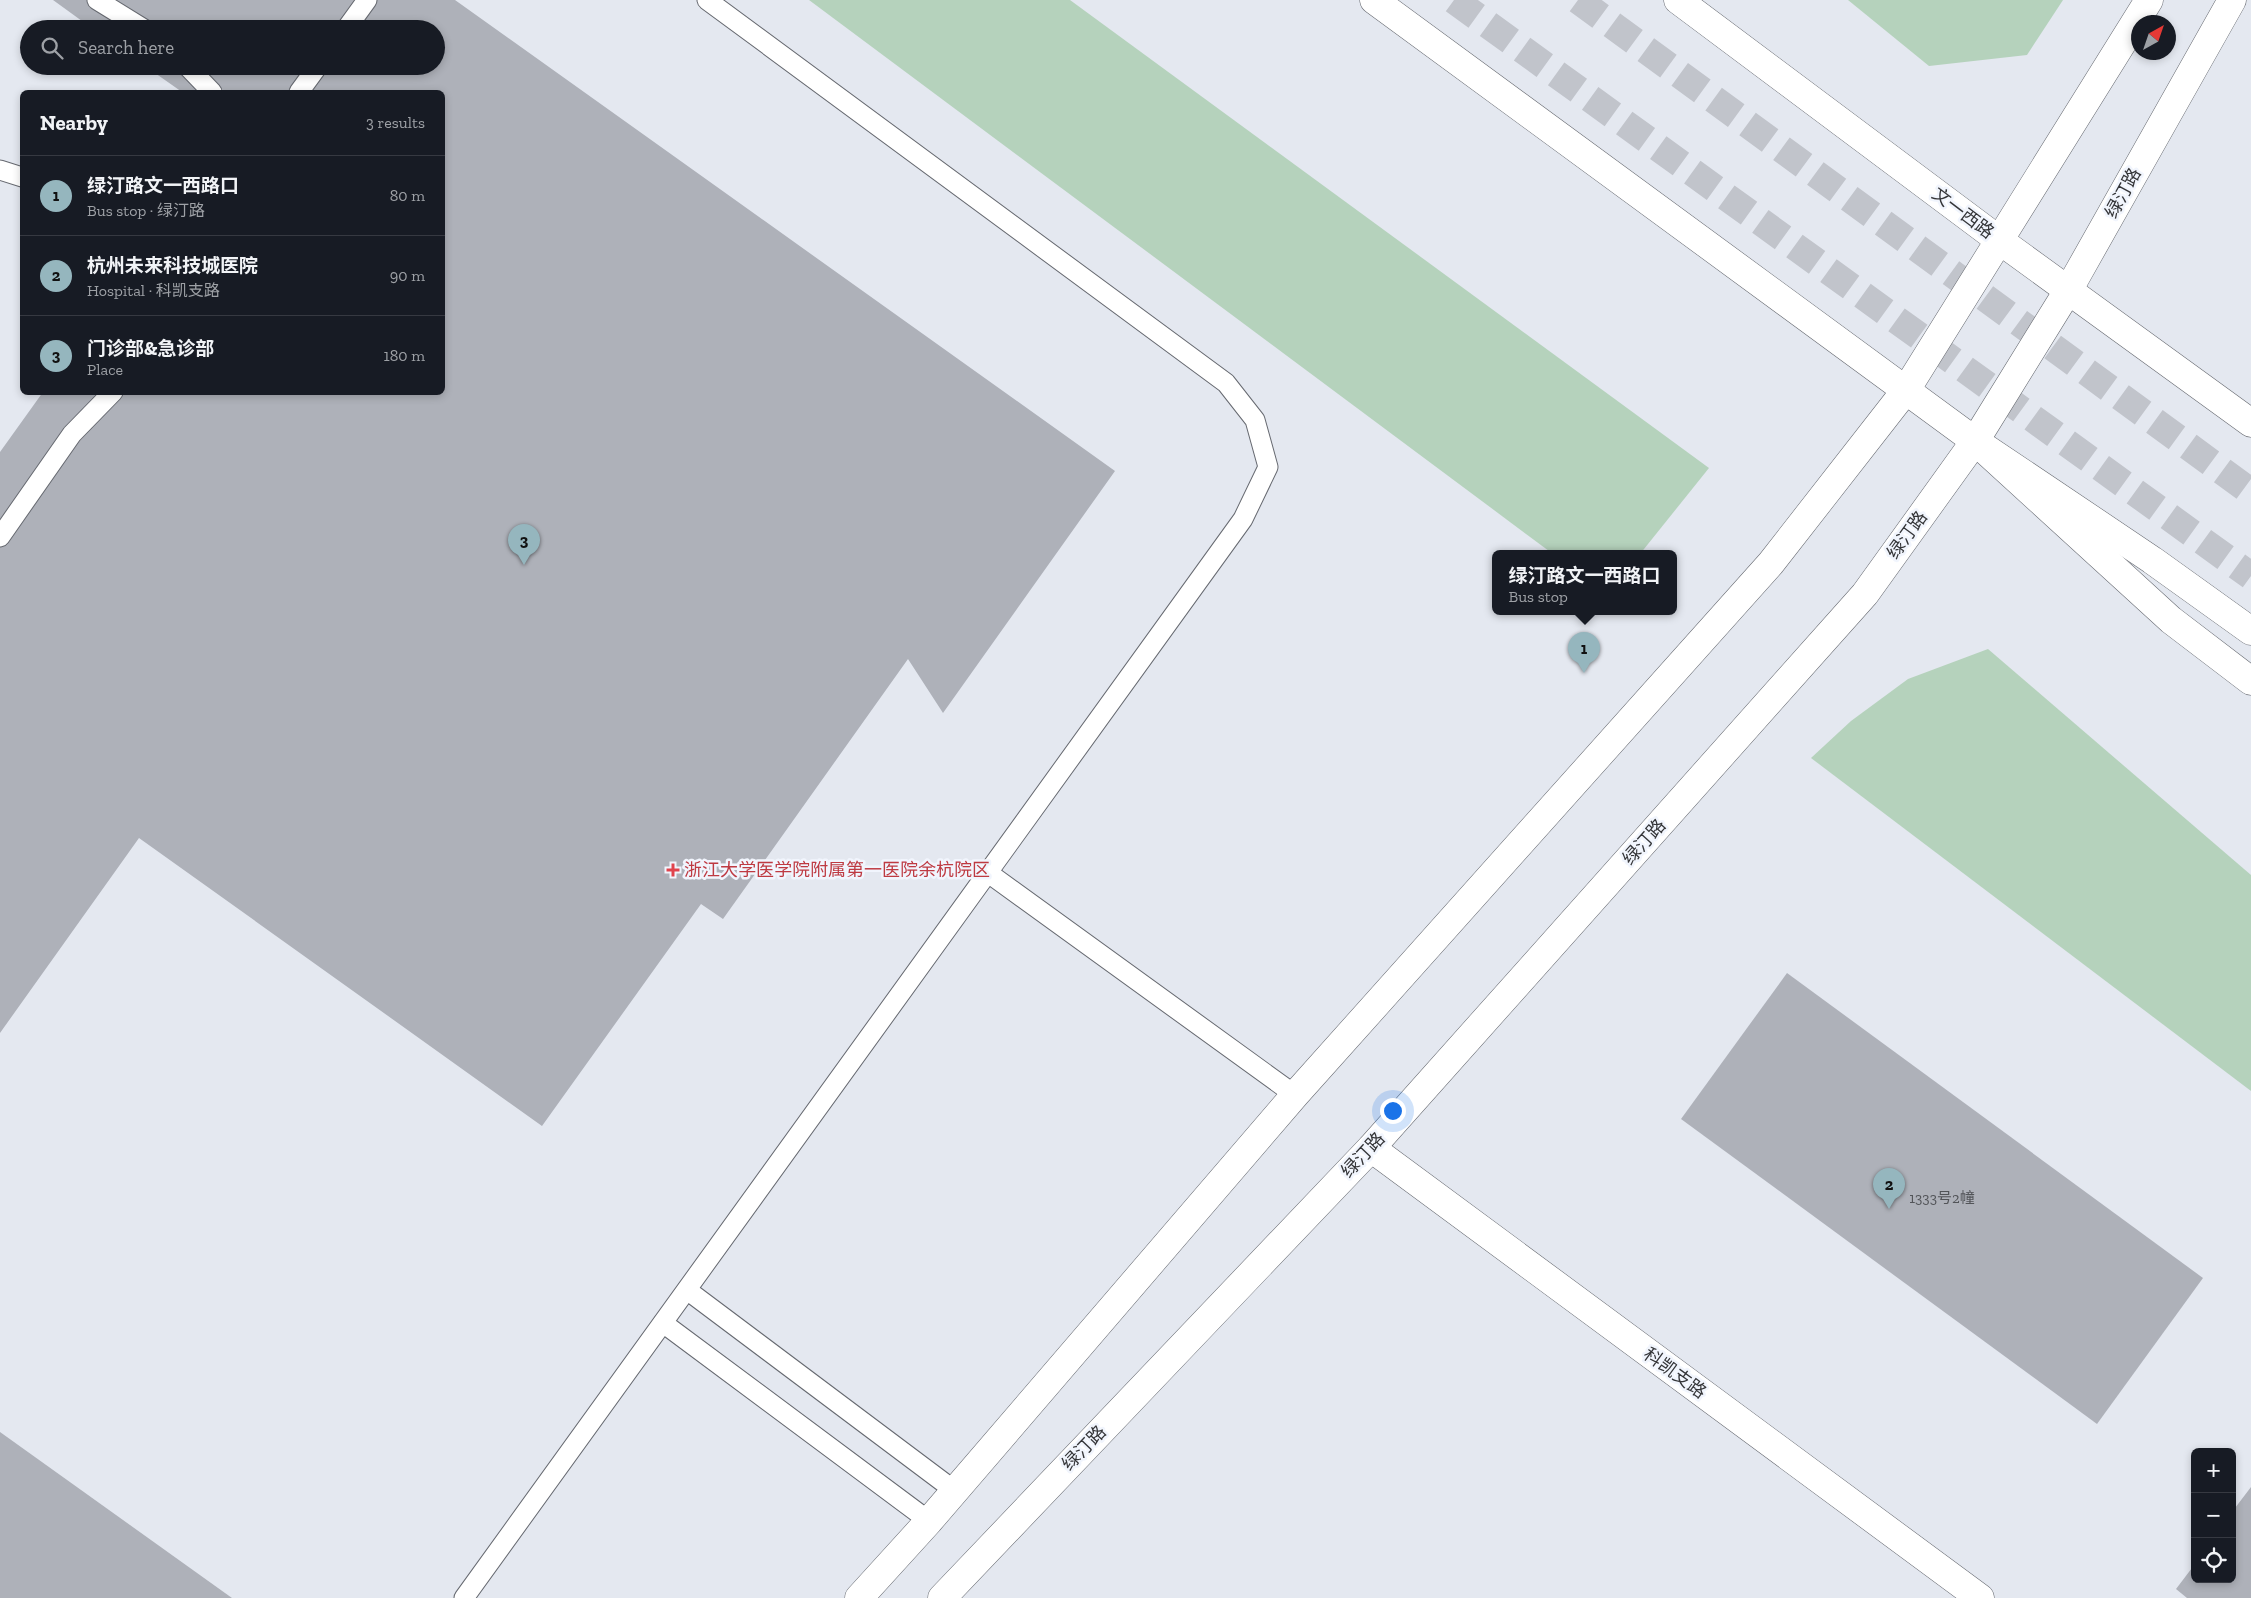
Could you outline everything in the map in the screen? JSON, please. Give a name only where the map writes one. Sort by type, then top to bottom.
[{"type":"main road","name":"文一西路","points":[[1678,0],[2000,240],[2251,423]]},
{"type":"main road","points":[[860,1598],[955,1491],[1295,1095],[1771,563],[1906,390],[2149,0]]},
{"type":"main road","name":"绿汀路","points":[[942,1598],[1370,1148],[1865,594],[1975,441],[2069,289],[2232,0]]},
{"type":"main road","points":[[1377,1],[1975,441],[2152,560],[2251,631]]},
{"type":"main road","points":[[1975,441],[2170,620],[2251,681]]},
{"type":"main road","name":"科凯支路","points":[[1370,1148],[1980,1598]]},
{"type":"lane","points":[[97,0],[129,20]]},
{"type":"lane","points":[[353,20],[367,0]]},
{"type":"lane","points":[[464,1598],[1243,519],[1268,467],[1255,420],[1226,383],[707,0]]},
{"type":"lane","points":[[195,75],[210,90]]},
{"type":"lane","points":[[300,90],[311,75]]},
{"type":"lane","points":[[0,170],[20,176]]},
{"type":"lane","points":[[0,537],[72,434],[110,395]]},
{"type":"lane","points":[[987,872],[1295,1095]]},
{"type":"lane","points":[[686,1290],[955,1491]]},
{"type":"lane","points":[[663,1323],[929,1521]]},
{"type":"green space","points":[[809,0],[1070,0],[1709,468],[1643,550],[1548,550]]},
{"type":"green space","points":[[1848,0],[2063,0],[2027,55],[1929,66]]},
{"type":"green space","points":[[1988,649],[2251,875],[2251,1091],[1811,758],[1851,721],[1908,679]]},
{"type":"building","points":[[53,0],[455,0],[1115,471],[943,713],[908,659],[723,919],[701,904],[542,1126],[139,838],[0,1033],[0,452],[41,395],[445,395],[445,90],[179,90],[158,75],[445,75],[445,20],[81,20]]},
{"type":"building","points":[[1787,973],[2203,1278],[2097,1424],[1681,1119]]},
{"type":"building","points":[[0,1432],[232,1598],[0,1598]]},
{"type":"building","points":[[2251,1487],[2251,1598],[2187,1598],[2176,1589],[2191,1569],[2191,1583],[2236,1583],[2236,1507]]},
{"type":"tunnel","points":[[1454,0],[2251,576]]},
{"type":"tunnel","points":[[1578,0],[2251,492]]},
{"type":"place","name":"门诊部&急诊部","points":[[524,565]]},
{"type":"place","name":"绿汀路文一西路口","points":[[1584,673]]},
{"type":"place","name":"浙江大学医学院附属第一医院余杭院区","points":[[673,870]]},
{"type":"place","name":"杭州未来科技城医院","points":[[1889,1209]]}]
